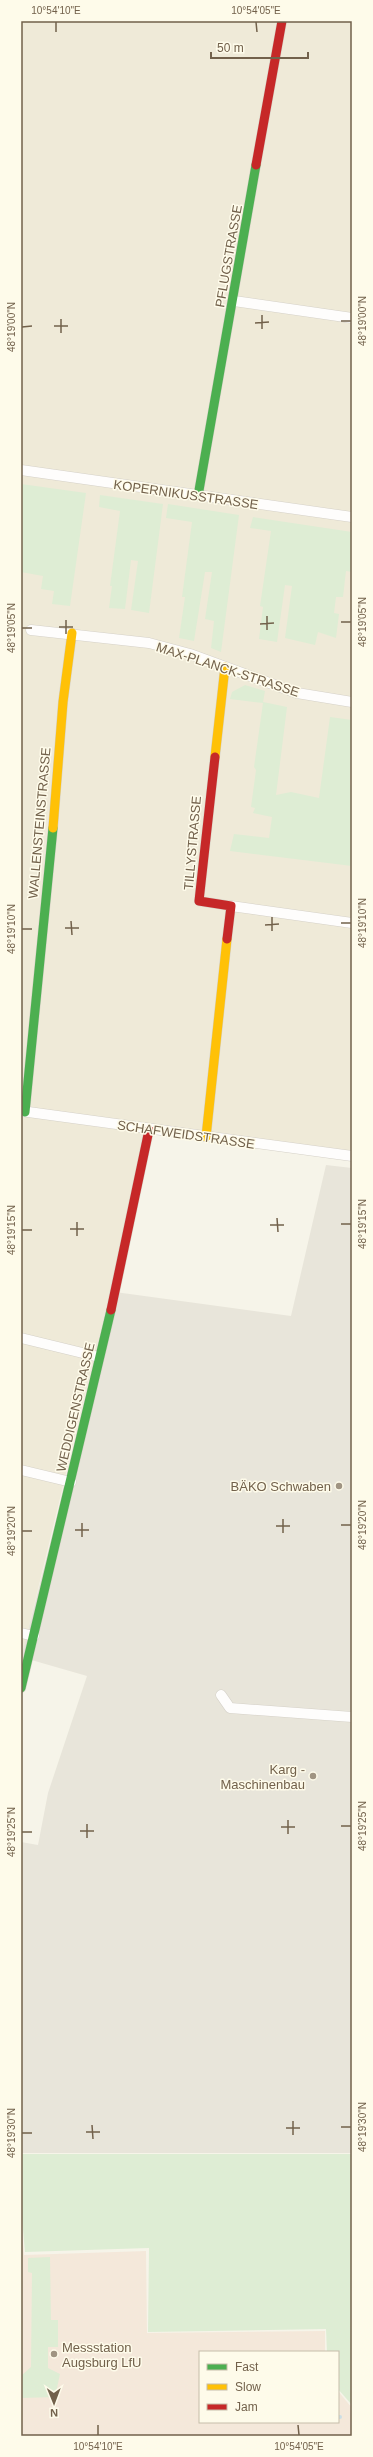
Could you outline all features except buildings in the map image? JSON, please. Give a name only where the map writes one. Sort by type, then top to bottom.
[{"type":"street","name":"PFLUGSTRASSE","points":[[198,496],[234,301],[282,21]]},
{"type":"street","points":[[234,301],[352,318]]},
{"type":"street","name":"KOPERNIKUSSTRASSE","points":[[21,470],[352,517]]},
{"type":"street","name":"MAX-PLANCK-STRASSE","points":[[31,630],[72,633],[149,643],[225,667],[297,693],[352,702]]},
{"type":"street","name":"WALLENSTEINSTRASSE","points":[[23,1112],[50,862],[62,709],[72,633]]},
{"type":"street","name":"TILLYSTRASSE","points":[[225,667],[211,779],[199,901],[231,906]]},
{"type":"street","points":[[206,1137],[231,906],[352,922]]},
{"type":"street","name":"SCHAFWEIDSTRASSE","points":[[23,1112],[352,1156]]},
{"type":"street","name":"WEDDIGENSTRASSE","points":[[21,1688],[71,1482],[149,1130]]},
{"type":"street","points":[[21,1338],[99,1357]]},
{"type":"street","points":[[21,1470],[71,1482]]},
{"type":"street","points":[[21,1633],[34,1636]]},
{"type":"street","points":[[221,1696],[230,1708],[352,1717]]},
{"type":"shaded area","points":[[21,21],[352,21],[352,1152],[151,1124],[21,1659]]},
{"type":"shaded area","points":[[326,1165],[352,1168],[352,2153],[21,2153],[21,1842],[38,1845],[48,1793],[87,1676],[21,1657],[115,1292],[291,1316]]},
{"type":"shaded area","points":[[21,2219],[24,2255],[146,2251],[147,2333],[325,2331],[325,2351],[199,2351],[199,2423],[339,2423],[339,2392],[352,2408],[352,2436],[21,2436]]},
{"type":"green space","points":[[21,484],[86,493],[70,606],[52,604],[54,591],[41,589],[43,576],[21,572]]},
{"type":"green space","points":[[100,495],[163,504],[149,613],[131,610],[138,561],[131,560],[125,609],[109,608],[112,586],[110,586],[120,511],[99,507]]},
{"type":"green space","points":[[168,504],[239,515],[221,652],[211,648],[214,621],[205,619],[212,572],[205,572],[194,641],[179,638],[185,597],[182,597],[192,522],[166,518]]},
{"type":"green space","points":[[253,517],[352,532],[352,572],[346,571],[343,597],[336,597],[334,613],[339,614],[336,638],[318,632],[315,645],[285,638],[292,586],[285,585],[277,642],[259,639],[263,607],[260,606],[271,531],[250,528]]},
{"type":"green space","points":[[245,685],[265,691],[263,702],[287,707],[276,795],[291,792],[319,798],[330,717],[352,720],[350,785],[352,786],[352,866],[230,851],[234,834],[269,838],[272,817],[253,813],[255,808],[251,807],[256,770],[254,767],[263,703],[230,699],[232,692]]},
{"type":"green space","points":[[21,2154],[352,2154],[352,2405],[339,2390],[339,2351],[327,2351],[326,2329],[148,2332],[149,2248],[25,2252],[21,2206]]},
{"type":"green space","points":[[50,2257],[51,2320],[58,2320],[58,2347],[48,2347],[48,2368],[60,2374],[55,2397],[21,2398],[21,2376],[31,2367],[32,2273],[28,2272],[28,2258]]},
{"type":"traffic: fast","points":[[198,496],[256,165]]},
{"type":"traffic: fast","points":[[25,1112],[53,828]]},
{"type":"traffic: fast","points":[[21,1688],[111,1310]]},
{"type":"traffic: slow","points":[[53,828],[63,702],[72,633]]},
{"type":"traffic: slow","points":[[215,757],[225,667]]},
{"type":"traffic: slow","points":[[206,1137],[227,939]]},
{"type":"traffic: jam","points":[[256,165],[282,21]]},
{"type":"traffic: jam","points":[[215,757],[199,901],[231,906],[227,939]]},
{"type":"traffic: jam","points":[[111,1310],[149,1130]]},
{"type":"place","name":"BÄKO Schwaben","points":[[339,1486]]},
{"type":"place","name":"Karg - Maschinenbau","points":[[313,1776]]},
{"type":"place","name":"Messstation Augsburg LfU","points":[[54,2354]]}]
